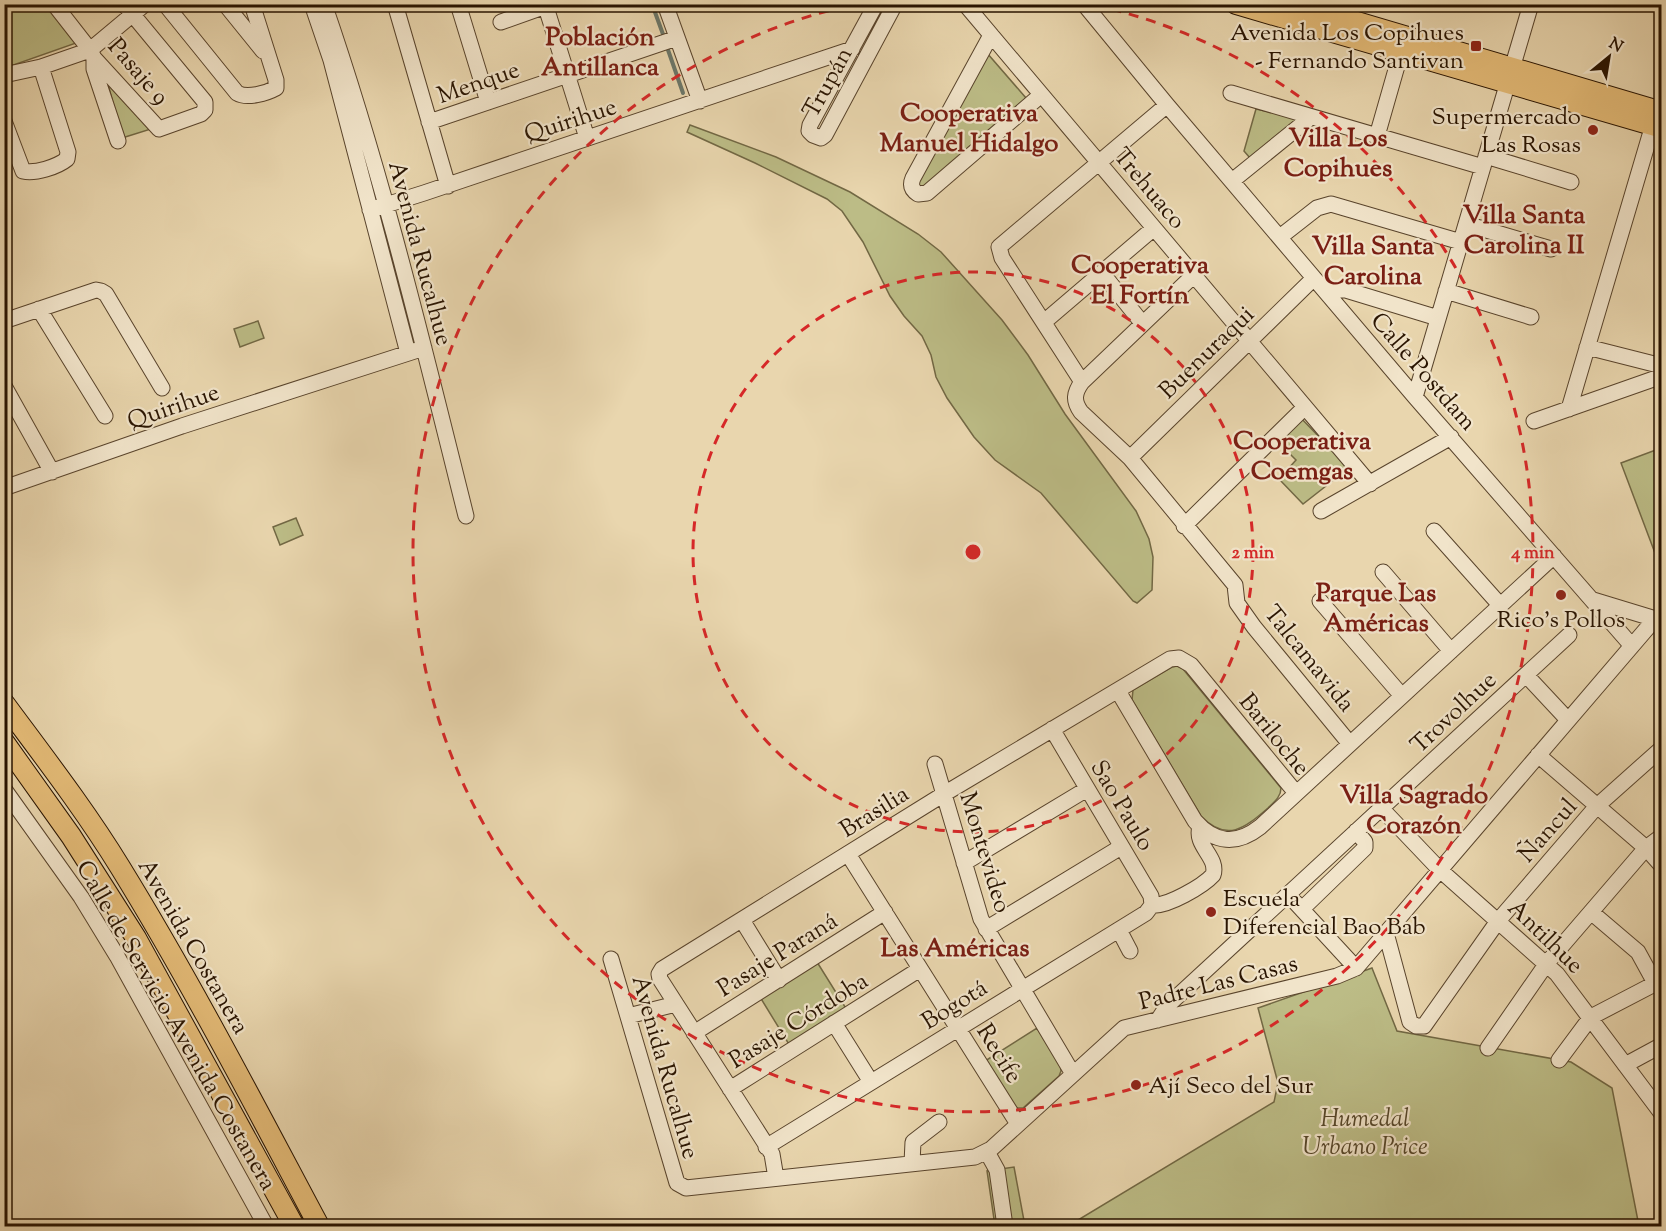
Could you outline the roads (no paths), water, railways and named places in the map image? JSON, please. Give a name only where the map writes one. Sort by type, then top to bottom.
[{"type":"main road","points":[[1236,4],[1401,52],[1510,75]]},
{"type":"main road","points":[[1296,4],[1342,11],[1510,75],[1659,121]]},
{"type":"main road","name":"Avenida Costanera","points":[[4,703],[120,866],[174,959],[319,1227]]},
{"type":"main road","name":"Avenida Costanera","points":[[4,742],[83,855],[136,938],[294,1227]]},
{"type":"main road","points":[[263,1121],[335,1227]]},
{"type":"street","name":"Pasaje 9","points":[[54,4],[92,54],[159,129],[201,114],[205,110],[205,102],[128,10]]},
{"type":"street","points":[[4,75],[92,54],[128,10],[145,4]]},
{"type":"street","points":[[165,4],[237,93],[242,95],[276,88],[276,80],[252,4]]},
{"type":"street","points":[[225,4],[269,58]]},
{"type":"street","name":"Avenida Rucalhue","points":[[312,4],[331,60],[408,353]]},
{"type":"street","name":"Avenida Rucalhue","points":[[324,4],[342,56],[386,206],[466,516]]},
{"type":"street","points":[[395,4],[448,186]]},
{"type":"street","points":[[458,4],[488,102]]},
{"type":"street","points":[[665,4],[700,101]]},
{"type":"street","name":"Trupán","points":[[876,5],[810,125],[809,131],[816,137],[825,135],[895,4]]},
{"type":"street","name":"Trehuaco","points":[[965,4],[1370,484]]},
{"type":"street","name":"Calle Postdam","points":[[1084,4],[1415,397],[1632,646]]},
{"type":"street","points":[[1415,397],[1531,4]]},
{"type":"street","points":[[501,22],[545,5],[587,138]]},
{"type":"street","points":[[991,35],[913,178],[911,184],[913,190],[918,194],[927,193],[1041,95]]},
{"type":"street","name":"Menque","points":[[429,122],[677,38]]},
{"type":"street","name":"Quirihue","points":[[370,210],[448,186],[852,49]]},
{"type":"street","points":[[1377,136],[1401,52]]},
{"type":"street","points":[[92,54],[94,69],[118,141]]},
{"type":"street","points":[[4,121],[23,171],[29,173],[61,164],[67,159],[69,152],[41,67]]},
{"type":"street","points":[[1231,93],[1377,136],[1571,182]]},
{"type":"street","points":[[1167,105],[999,247],[1002,258],[1082,382],[1194,275]]},
{"type":"street","points":[[1232,181],[1311,117]]},
{"type":"street","points":[[1569,409],[1659,121]]},
{"type":"street","points":[[1280,237],[1317,208],[1331,204],[1461,242]]},
{"type":"street","points":[[1466,224],[1551,249]]},
{"type":"street","points":[[1044,322],[1154,228]]},
{"type":"street","points":[[1102,273],[1143,324]]},
{"type":"street","name":"Buenuraqui","points":[[1130,458],[1314,278]]},
{"type":"street","name":"Quirihue","points":[[4,321],[96,290],[101,291],[106,294],[162,388]]},
{"type":"street","points":[[1325,290],[1347,290],[1438,318]]},
{"type":"street","points":[[1446,291],[1531,317]]},
{"type":"street","points":[[39,309],[105,416]]},
{"type":"street","points":[[1587,347],[1661,372]]},
{"type":"street","name":"Quirihue","points":[[4,488],[182,426],[424,348]]},
{"type":"street","points":[[1534,422],[1661,372]]},
{"type":"street","name":"Talcamavida","points":[[1082,382],[1075,394],[1078,407],[1130,458],[1235,585],[1237,603],[1254,627],[1350,744]]},
{"type":"street","points":[[4,386],[52,472]]},
{"type":"street","points":[[1185,526],[1305,407]]},
{"type":"street","points":[[1321,511],[1451,437]]},
{"type":"street","points":[[1434,531],[1500,605]]},
{"type":"street","points":[[1296,794],[1554,556]]},
{"type":"street","points":[[1383,572],[1451,651]]},
{"type":"street","points":[[1593,600],[1658,620]]},
{"type":"street","points":[[1320,601],[1401,696]]},
{"type":"street","name":"Padre Las Casas","points":[[680,1186],[686,1188],[975,1157],[987,1152],[1120,1031],[1128,1027],[1337,976],[1356,968],[1632,646],[1658,620]]},
{"type":"street","name":"Trovolhue","points":[[1158,1020],[1167,1006],[1569,635]]},
{"type":"street","name":"Bariloche","points":[[1118,691],[1170,659],[1179,658],[1188,662],[1296,794],[1260,827],[1243,838],[1232,840],[1219,838],[1200,827]]},
{"type":"street","points":[[1526,675],[1568,720]]},
{"type":"street","points":[[1118,691],[1188,811],[1200,827]]},
{"type":"street","name":"Brasilia","points":[[676,1004],[660,979],[659,974],[662,969],[944,794],[1118,691]]},
{"type":"street","name":"Sao Paulo","points":[[1052,729],[1151,896],[1152,905]]},
{"type":"street","name":"Ñancul","points":[[1386,933],[1410,1022],[1419,1027],[1427,1024],[1498,921],[1597,806],[1662,748]]},
{"type":"street","points":[[1538,755],[1646,848],[1662,866]]},
{"type":"street","name":"Montevideo","points":[[935,764],[977,907],[986,929],[1073,1074]]},
{"type":"street","name":"Calle de Servicio Avenida Costanera","points":[[4,789],[81,897],[117,956],[266,1227]]},
{"type":"street","points":[[964,863],[1087,789]]},
{"type":"street","name":"Antilhue","points":[[1382,808],[1440,870],[1566,983],[1662,1114]]},
{"type":"street","name":"Bogotá","points":[[766,1147],[1119,930],[1149,911],[1152,905],[1160,906],[1168,903],[1213,875],[1213,864],[1198,837],[1200,827]]},
{"type":"street","points":[[1302,909],[1364,850],[1366,844],[1356,831]]},
{"type":"street","points":[[1488,1048],[1546,963],[1646,848],[1662,836]]},
{"type":"street","points":[[986,929],[1121,847]]},
{"type":"street","name":"Recife","points":[[848,854],[1018,1124]]},
{"type":"street","points":[[1288,894],[1356,968]]},
{"type":"street","name":"Pasaje Paraná","points":[[694,1033],[885,912]]},
{"type":"street","points":[[1559,1060],[1591,1017],[1658,981],[1638,952],[1592,912]]},
{"type":"street","points":[[742,920],[779,980]]},
{"type":"street","points":[[1119,930],[1130,951]]},
{"type":"street","name":"Avenida Rucalhue","points":[[611,959],[677,1183],[680,1186]]},
{"type":"street","name":"Pasaje Córdoba","points":[[730,1089],[920,969]]},
{"type":"street","points":[[628,1016],[676,1004],[766,1147],[763,1157],[771,1179]]},
{"type":"street","points":[[834,1023],[871,1082]]},
{"type":"street","points":[[1624,1065],[1662,1045]]},
{"type":"street","points":[[912,1163],[913,1142],[939,1122]]},
{"type":"street","points":[[987,1152],[997,1170],[1005,1227]]},
{"type":"waterway","points":[[652,4],[664,37]]},
{"type":"waterway","points":[[667,47],[683,93]]},
{"type":"place","name":"Avenida Los Copihues - Fernando Santivan","points":[[1476,46]]},
{"type":"place","name":"Supermercado Las Rosas","points":[[1593,130]]},
{"type":"place","name":"Rico's Pollos","points":[[1561,595]]},
{"type":"place","name":"Escuela Diferencial Bao Bab","points":[[1211,912]]},
{"type":"place","name":"Ají Seco del Sur","points":[[1136,1085]]},
{"type":"district","name":"Población Antillanca","points":[[600,51]]},
{"type":"district","name":"Cooperativa Manuel Hidalgo","points":[[969,127]]},
{"type":"district","name":"Villa Los Copihues","points":[[1338,152]]},
{"type":"district","name":"Villa Santa Carolina II","points":[[1524,229]]},
{"type":"district","name":"Villa Santa Carolina","points":[[1373,260]]},
{"type":"district","name":"Cooperativa El Fortín","points":[[1140,279]]},
{"type":"district","name":"Cooperativa Coemgas","points":[[1302,454]]},
{"type":"district","name":"Parque Las Américas","points":[[1376,607]]},
{"type":"district","name":"Villa Sagrado Corazón","points":[[1414,809]]},
{"type":"district","name":"Las Américas","points":[[955,947]]},
{"type":"park label","name":"Humedal Urbano Price","points":[[1365,1132]]}]
